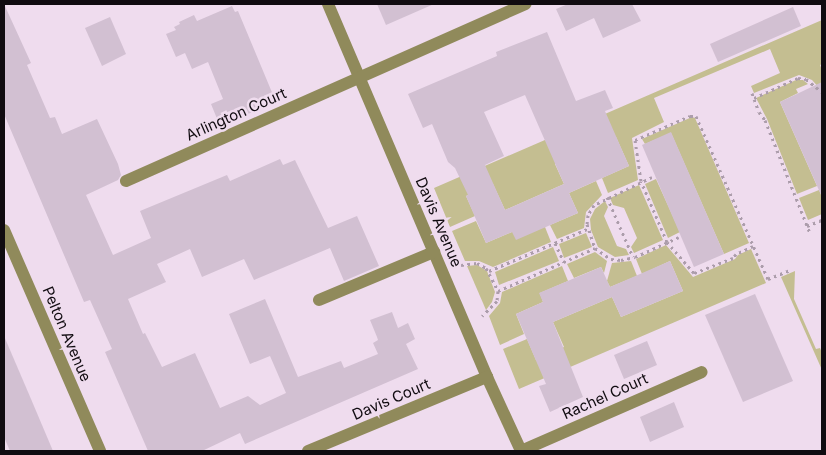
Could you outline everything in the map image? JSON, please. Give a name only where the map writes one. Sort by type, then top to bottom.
[{"type":"street","name":"Davis Avenue","points":[[328,4],[487,377],[521,451]]},
{"type":"street","name":"Arlington Court","points":[[126,181],[526,4]]},
{"type":"street","name":"Pelton Avenue","points":[[4,230],[100,451]]},
{"type":"street","points":[[320,300],[434,252]]},
{"type":"street","name":"Rachel Court","points":[[521,451],[702,372]]},
{"type":"street","name":"Davis Court","points":[[308,451],[487,377]]},
{"type":"path","points":[[754,98],[798,78],[806,79],[822,92]]},
{"type":"path","points":[[752,93],[759,112],[765,120],[810,233]]},
{"type":"path","points":[[753,246],[736,254],[733,258],[694,273],[667,242],[641,181],[635,140],[690,116],[696,116],[768,279],[790,270]]},
{"type":"path","points":[[652,177],[607,197],[594,205],[588,215],[588,229],[595,248],[611,260],[622,260],[679,237]]},
{"type":"path","points":[[607,197],[632,257]]},
{"type":"path","points":[[807,226],[822,220]]},
{"type":"path","points":[[489,271],[588,229]]},
{"type":"path","points":[[555,242],[564,262]]},
{"type":"path","points":[[498,291],[595,248]]},
{"type":"path","points":[[461,265],[477,263],[489,271],[498,291],[497,301],[482,316]]},
{"type":"shaded area","points":[[822,20],[822,64],[820,65],[822,70],[822,91],[812,80],[799,75],[754,93],[751,86],[780,73],[770,49],[654,98],[664,122],[632,138],[638,180],[608,193],[602,178],[629,166],[616,137],[555,164],[564,184],[505,210],[493,184],[466,196],[475,216],[450,227],[434,188]]},
{"type":"shaded area","points":[[796,80],[803,80],[808,84],[796,89],[798,93],[780,102],[817,186],[797,194],[767,119],[756,98]]},
{"type":"shaded area","points":[[692,117],[695,118],[749,243],[724,254],[671,133],[645,144],[642,139]]},
{"type":"shaded area","points":[[656,179],[680,232],[668,238],[645,184]]},
{"type":"shaded area","points":[[596,181],[602,195],[586,212],[584,228],[557,239],[550,225],[578,213],[569,193]]},
{"type":"shaded area","points":[[639,185],[663,240],[634,253],[631,247],[637,238],[624,208],[613,205],[610,198]]},
{"type":"shaded area","points":[[819,190],[822,197],[822,214],[808,220],[799,198]]},
{"type":"shaded area","points":[[605,201],[608,207],[604,216],[617,246],[626,249],[629,255],[615,257],[598,247],[591,230],[590,219],[595,209]]},
{"type":"shaded area","points":[[476,221],[486,243],[512,232],[545,227],[551,242],[493,267],[479,261],[465,261],[452,231]]},
{"type":"shaded area","points":[[586,233],[592,247],[564,258],[559,244]]},
{"type":"shaded area","points":[[666,245],[693,277],[735,259],[738,255],[751,249],[766,283],[519,389],[503,349],[527,339],[536,360],[564,347],[553,322],[612,297],[621,317],[683,291],[670,261],[642,274],[636,259]]},
{"type":"shaded area","points":[[553,247],[559,261],[499,285],[495,272]]},
{"type":"shaded area","points":[[595,252],[607,261],[604,273],[601,267],[574,278],[567,264]]},
{"type":"shaded area","points":[[631,261],[637,276],[610,287],[607,281],[612,263]]},
{"type":"shaded area","points":[[477,265],[487,271],[495,292],[492,302],[486,310],[467,266]]},
{"type":"shaded area","points":[[562,266],[568,281],[540,293],[543,302],[516,314],[524,334],[500,345],[489,316],[500,303],[502,292]]},
{"type":"shaded area","points":[[795,271],[794,299],[816,349],[820,348],[822,353],[822,370],[781,277]]},
{"type":"building","points":[[4,4],[31,63],[27,65],[50,118],[55,117],[62,134],[97,119],[118,164],[121,175],[118,180],[86,195],[113,255],[151,238],[140,211],[227,175],[230,181],[280,159],[283,165],[295,160],[328,228],[357,216],[379,266],[344,281],[330,248],[254,280],[244,259],[202,277],[190,249],[157,264],[166,282],[128,299],[143,334],[145,333],[162,367],[195,353],[220,408],[248,396],[260,405],[286,393],[270,356],[250,364],[229,314],[265,299],[298,377],[341,361],[344,368],[378,354],[373,343],[378,340],[370,320],[392,312],[398,328],[408,323],[415,339],[406,344],[418,369],[245,444],[240,433],[202,451],[148,451],[105,352],[112,349],[90,300],[84,302],[4,114]]},
{"type":"building","points":[[377,4],[434,4],[386,25]]},
{"type":"building","points":[[568,4],[632,4],[641,21],[603,38],[594,18],[566,31],[556,9]]},
{"type":"building","points":[[232,6],[235,12],[238,11],[276,102],[220,126],[211,104],[223,99],[208,62],[192,69],[185,53],[176,57],[166,34],[176,30],[174,27],[180,24],[179,22],[194,15],[197,21]]},
{"type":"building","points":[[793,7],[801,26],[718,62],[710,44]]},
{"type":"building","points":[[110,17],[126,54],[102,66],[85,28]]},
{"type":"building","points":[[547,32],[576,101],[605,90],[613,108],[605,111],[629,166],[569,193],[578,213],[516,240],[512,232],[486,243],[466,196],[468,195],[455,168],[448,162],[432,124],[423,128],[408,94],[497,56],[496,52]],"holes":[[[525,95],[564,184],[505,210],[485,165],[504,156],[484,112]]]},
{"type":"building","points":[[822,82],[822,197],[780,102]]},
{"type":"building","points":[[671,132],[724,254],[694,267],[642,145]]},
{"type":"building","points":[[670,261],[683,291],[621,317],[612,297],[553,322],[583,397],[550,412],[539,386],[546,384],[516,314],[543,302],[539,293],[601,267],[610,287]]},
{"type":"building","points":[[755,294],[793,381],[743,402],[705,315]]},
{"type":"building","points":[[4,336],[53,451],[10,451],[4,437]]},
{"type":"building","points":[[647,341],[657,365],[624,379],[614,355]]},
{"type":"building","points":[[674,402],[684,427],[650,442],[640,417]]}]
